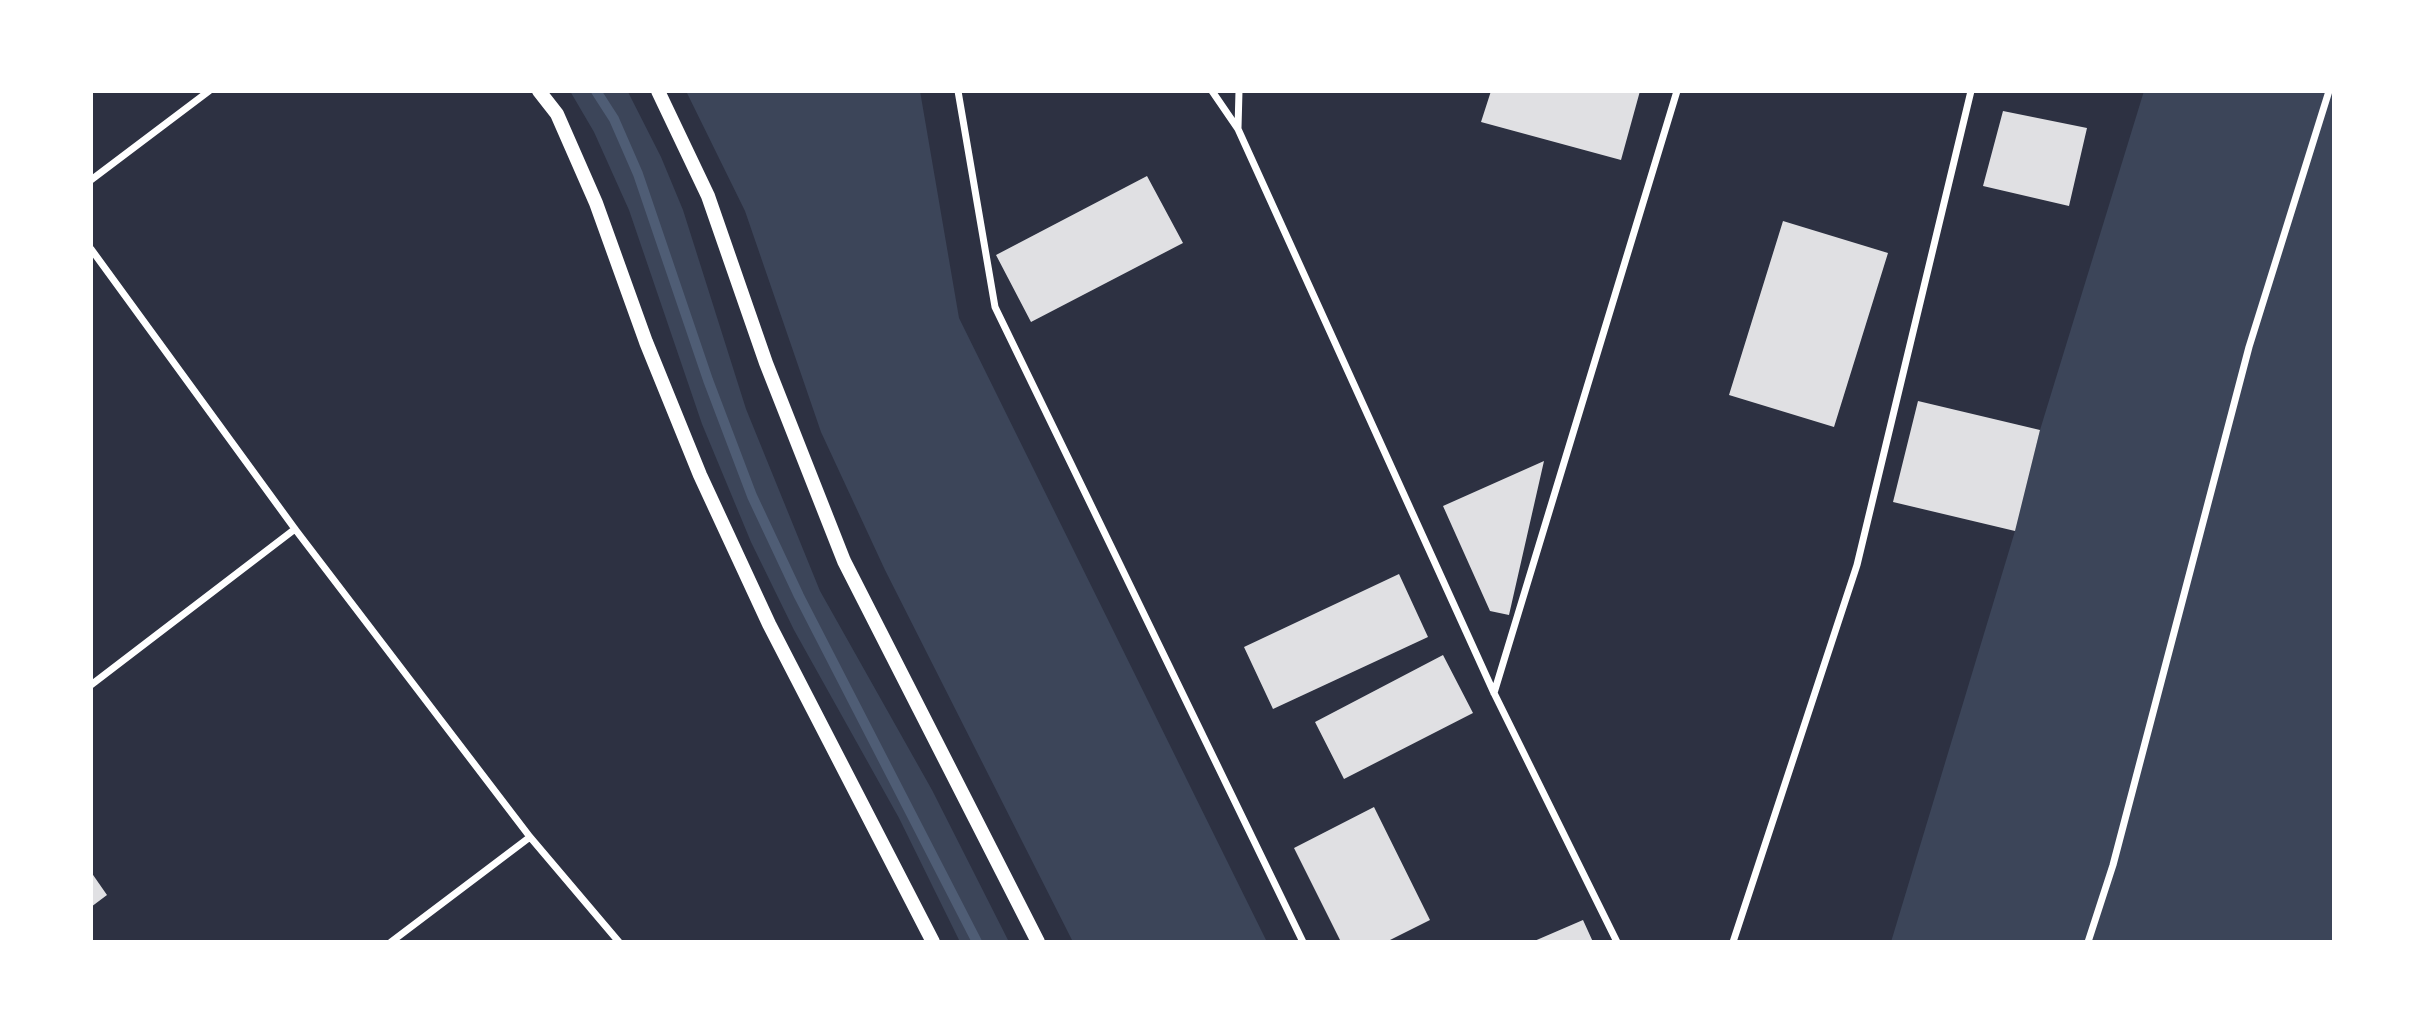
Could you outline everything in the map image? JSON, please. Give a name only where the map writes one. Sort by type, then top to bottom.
[{"type":"main road","points":[[539,91],[557,114],[596,203],[651,354],[700,475],[757,599],[933,942]]},
{"type":"main road","points":[[658,91],[708,196],[770,375],[844,561],[1038,942]]},
{"type":"street","points":[[91,180],[209,91]]},
{"type":"street","points":[[958,91],[995,307],[1303,942]]},
{"type":"street","points":[[1212,91],[1238,129],[1494,693],[1617,942]]},
{"type":"street","points":[[1238,91],[1238,129]]},
{"type":"street","points":[[1494,693],[1677,91]]},
{"type":"street","points":[[1733,942],[1857,565],[1971,91]]},
{"type":"street","points":[[2088,942],[2113,865],[2249,346],[2329,91]]},
{"type":"street","points":[[91,249],[295,529],[530,836],[618,942]]},
{"type":"street","points":[[91,685],[295,529]]},
{"type":"street","points":[[391,942],[530,836]]},
{"type":"shaded area","points":[[570,91],[628,92],[661,157],[683,210],[746,409],[820,591],[932,790],[1009,942],[960,942],[899,818],[794,630],[751,542],[702,424],[629,210],[594,132]]},
{"type":"shaded area","points":[[686,91],[920,91],[959,318],[1267,942],[1073,942],[885,570],[821,432],[745,211]]},
{"type":"shaded area","points":[[2144,91],[2334,91],[2334,942],[1891,942],[2015,531],[2040,430]]},
{"type":"building","points":[[1491,91],[1640,91],[1621,160],[1481,122]]},
{"type":"building","points":[[2003,111],[2087,128],[2069,206],[1983,186]]},
{"type":"building","points":[[1147,176],[1183,243],[1031,322],[996,255]]},
{"type":"building","points":[[1783,221],[1888,253],[1834,427],[1729,395]]},
{"type":"building","points":[[1918,401],[2040,430],[2015,531],[1893,502]]},
{"type":"building","points":[[1544,461],[1509,615],[1490,611],[1443,506]]},
{"type":"building","points":[[1399,574],[1428,637],[1273,709],[1244,647]]},
{"type":"building","points":[[1443,655],[1473,713],[1344,779],[1315,722]]},
{"type":"building","points":[[1374,807],[1430,920],[1386,942],[1341,942],[1294,848]]},
{"type":"building","points":[[91,872],[107,895],[91,907]]},
{"type":"building","points":[[1583,920],[1593,942],[1532,942]]},
{"type":"waterway","points":[[596,91],[614,119],[638,174],[708,380],[752,496],[799,596],[977,942]]}]
